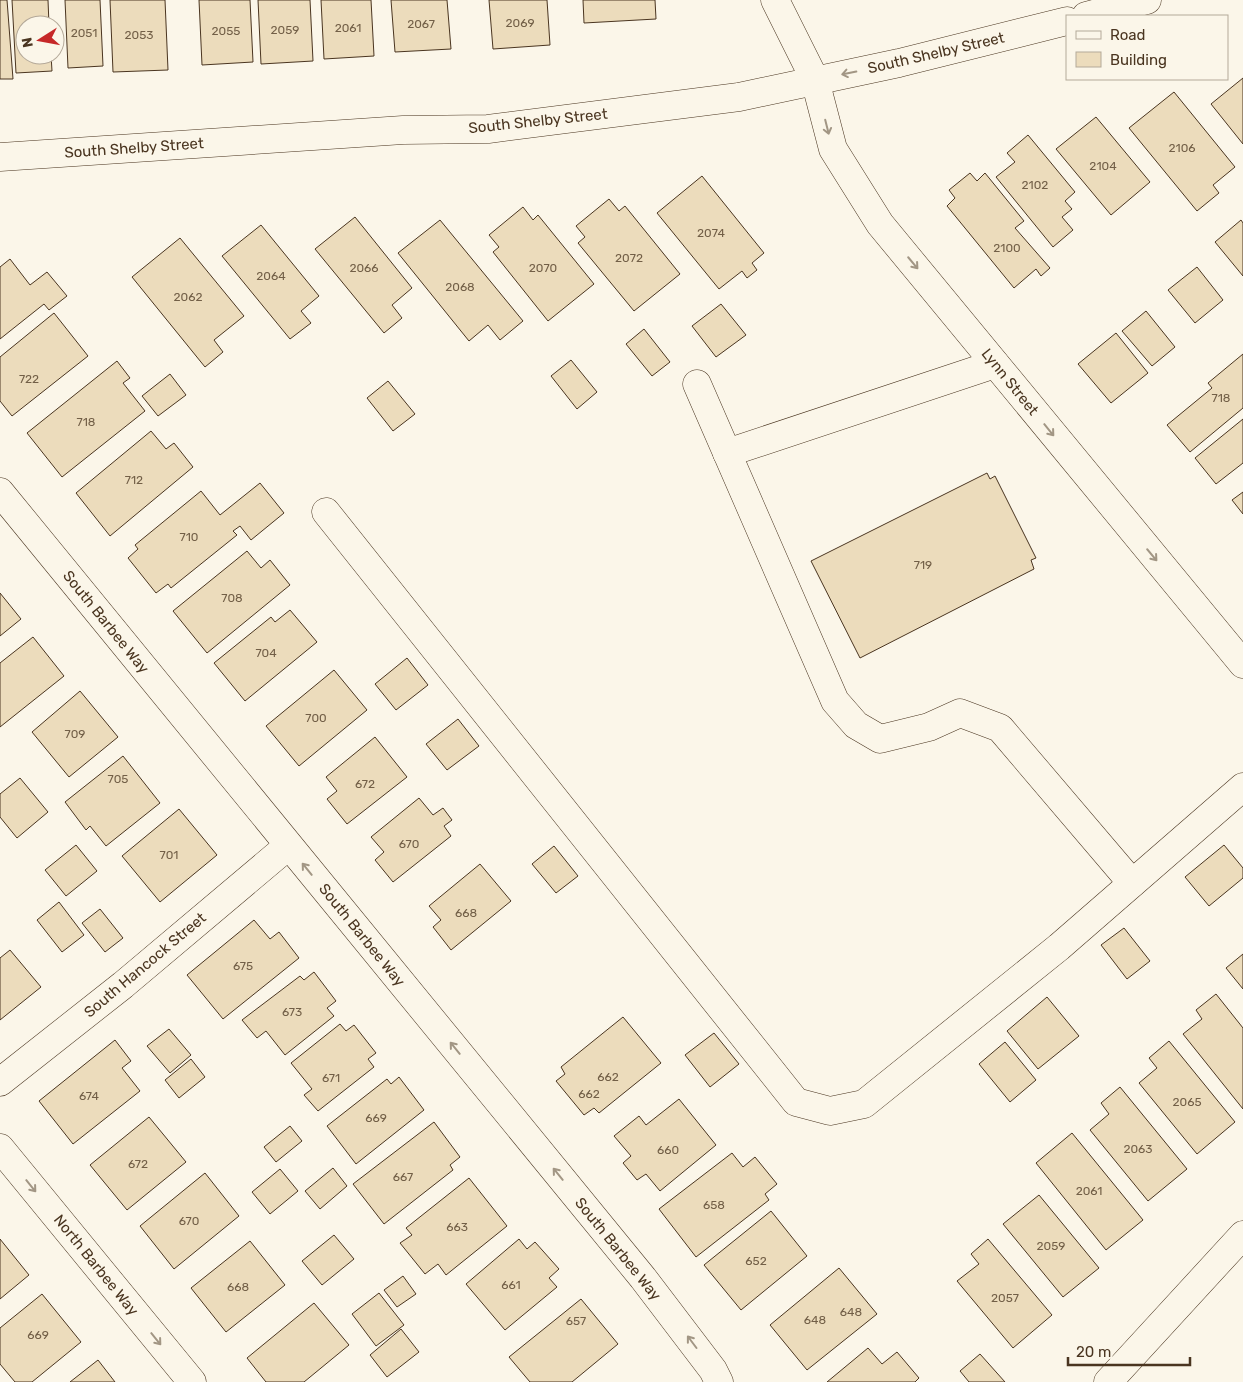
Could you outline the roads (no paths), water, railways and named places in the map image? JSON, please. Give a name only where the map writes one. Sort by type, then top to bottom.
[{"type":"street","name":"Lynn Street","points":[[775,0],[815,80],[832,149],[880,224],[1243,664]]},
{"type":"street","points":[[1090,15],[1147,0]]},
{"type":"street","name":"South Shelby Street","points":[[0,157],[403,130],[488,129],[739,97],[899,63],[1066,21]]},
{"type":"street","points":[[727,453],[995,364]]},
{"type":"street","points":[[697,384],[835,701],[856,725],[880,740],[929,726],[960,713],[1000,728],[1132,883]]},
{"type":"street","name":"South Barbee Way","points":[[0,492],[643,1278],[713,1370],[719,1382]]},
{"type":"street","points":[[326,512],[796,1102],[830,1111],[864,1104],[1059,947],[1243,787]]},
{"type":"street","name":"South Hancock Street","points":[[0,1082],[123,985],[288,846]]},
{"type":"street","name":"North Barbee Way","points":[[0,1148],[192,1382]]},
{"type":"street","points":[[1108,1382],[1243,1235]]}]
